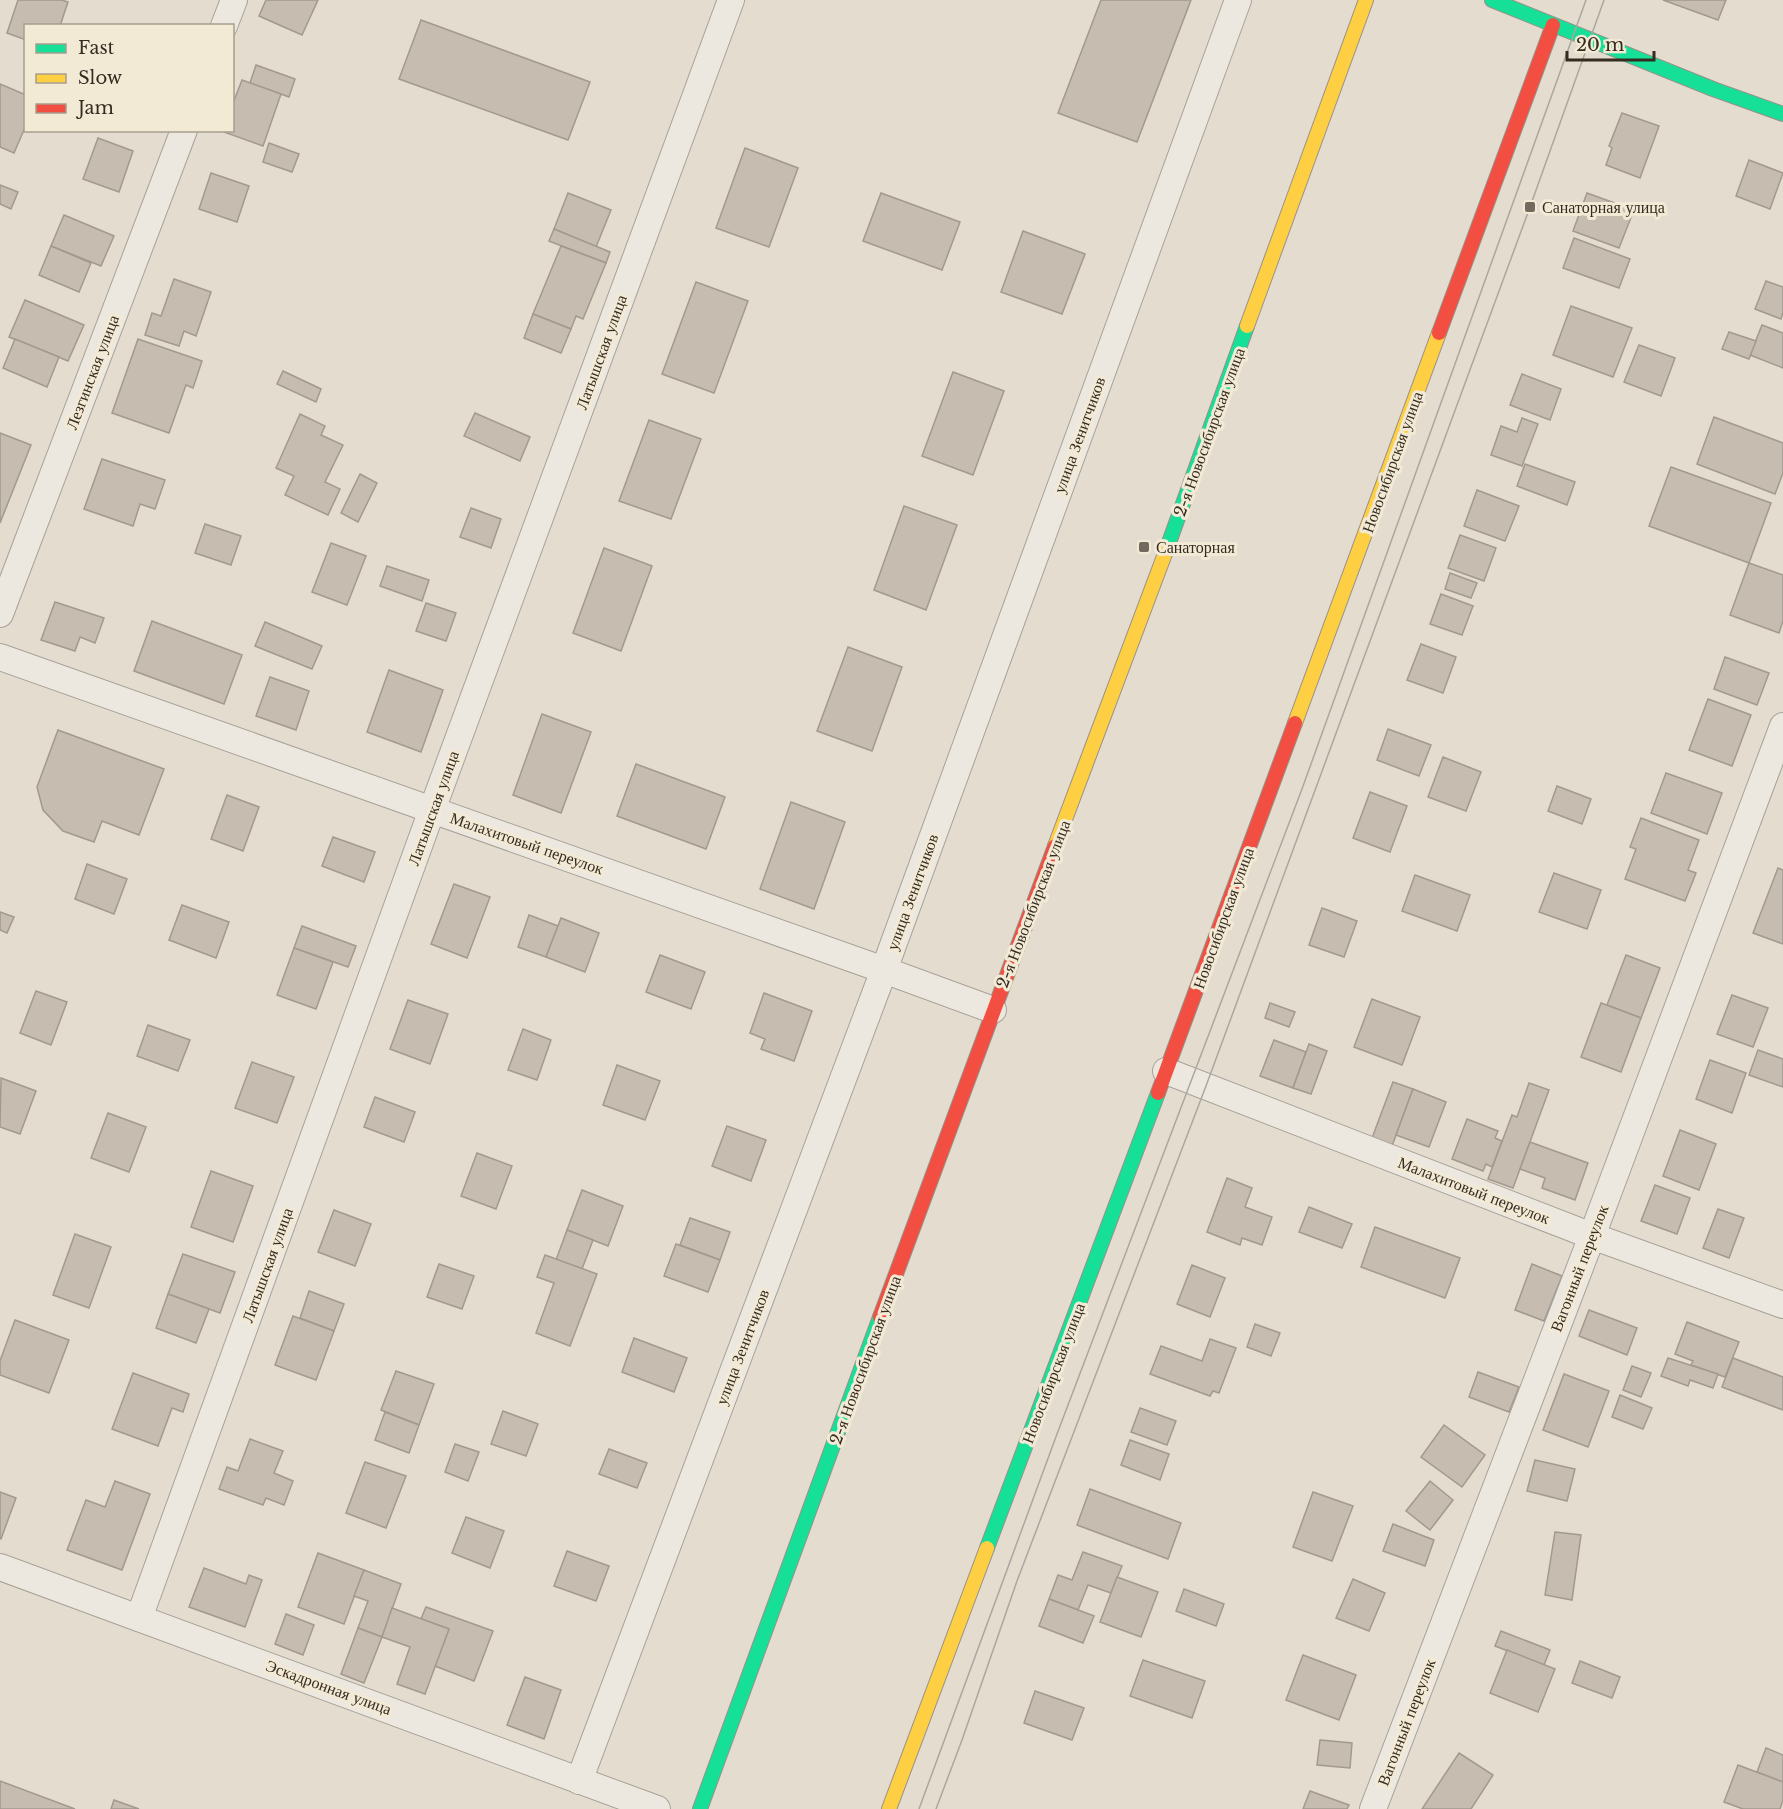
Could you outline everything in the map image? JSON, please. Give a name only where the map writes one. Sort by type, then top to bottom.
[{"type":"street","points":[[225,24],[234,0]]},
{"type":"street","name":"Латышская улица","points":[[140,1618],[432,810],[731,0]]},
{"type":"street","name":"улица Зенитчиков","points":[[579,1781],[884,970],[1238,0]]},
{"type":"street","name":"2-я Новосибирская улица","points":[[700,1809],[993,1010],[1164,556],[1366,0]]},
{"type":"street","points":[[1492,0],[1713,89],[1783,114]]},
{"type":"street","name":"Новосибирская улица","points":[[889,1809],[1166,1071],[1553,25]]},
{"type":"street","name":"Лезгинская улица","points":[[0,614],[183,132]]},
{"type":"street","name":"Малахитовый переулок","points":[[0,657],[993,1010]]},
{"type":"street","name":"Вагонный переулок","points":[[1373,1809],[1592,1236],[1783,726]]},
{"type":"street","name":"Малахитовый переулок","points":[[1166,1071],[1592,1236],[1783,1305]]},
{"type":"street","name":"Эскадронная улица","points":[[0,1567],[657,1809]]},
{"type":"building","points":[[18,0],[68,2],[61,24],[24,24],[24,39],[7,33]]},
{"type":"building","points":[[266,0],[318,0],[302,35],[259,16]]},
{"type":"building","points":[[1101,0],[1191,0],[1137,142],[1058,113]]},
{"type":"building","points":[[1663,0],[1726,0],[1718,20]]},
{"type":"building","points":[[421,20],[590,82],[568,140],[399,79]]},
{"type":"building","points":[[256,65],[295,79],[289,97],[250,83]]},
{"type":"building","points":[[242,80],[281,94],[263,146],[224,132],[234,132],[234,101]]},
{"type":"building","points":[[0,84],[24,94],[24,130],[14,153],[0,147]]},
{"type":"building","points":[[1622,113],[1659,126],[1640,178],[1606,165],[1612,148],[1609,146]]},
{"type":"building","points":[[98,138],[133,151],[119,192],[83,179]]},
{"type":"building","points":[[269,143],[299,154],[292,172],[263,162]]},
{"type":"building","points":[[745,148],[798,168],[769,247],[716,228]]},
{"type":"building","points":[[1749,160],[1783,173],[1770,209],[1736,196]]},
{"type":"building","points":[[211,173],[249,186],[237,222],[199,209]]},
{"type":"building","points":[[0,185],[18,192],[11,209],[0,204]]},
{"type":"building","points":[[568,193],[611,210],[596,247],[554,229]]},
{"type":"building","points":[[881,193],[960,222],[942,270],[863,241]]},
{"type":"building","points":[[1587,193],[1634,210],[1619,248],[1573,231]]},
{"type":"building","points":[[64,215],[114,236],[101,266],[51,246]]},
{"type":"building","points":[[554,229],[610,252],[606,263],[549,241]]},
{"type":"building","points":[[1023,231],[1085,254],[1062,314],[1001,292]]},
{"type":"building","points":[[1574,238],[1630,259],[1619,288],[1563,268]]},
{"type":"building","points":[[51,246],[91,263],[79,292],[39,275]]},
{"type":"building","points":[[561,246],[606,263],[583,319],[576,316],[571,329],[533,314]]},
{"type":"building","points":[[174,279],[211,292],[196,336],[184,331],[179,346],[145,335],[152,313],[161,316]]},
{"type":"building","points":[[1766,281],[1783,287],[1781,319],[1755,309]]},
{"type":"building","points":[[696,282],[748,301],[714,393],[662,374]]},
{"type":"building","points":[[25,300],[84,325],[68,361],[9,337]]},
{"type":"building","points":[[1571,306],[1632,328],[1613,377],[1553,355]]},
{"type":"building","points":[[533,314],[571,329],[561,353],[524,338]]},
{"type":"building","points":[[1762,325],[1783,333],[1783,368],[1750,355]]},
{"type":"building","points":[[1729,332],[1756,341],[1749,359],[1722,349]]},
{"type":"building","points":[[15,339],[59,357],[47,387],[3,368]]},
{"type":"building","points":[[138,339],[202,361],[193,388],[186,385],[169,433],[112,413]]},
{"type":"building","points":[[1639,345],[1675,358],[1661,396],[1624,382]]},
{"type":"building","points":[[283,371],[321,389],[316,402],[277,384]]},
{"type":"building","points":[[953,372],[1004,391],[973,475],[922,456]]},
{"type":"building","points":[[1522,374],[1561,389],[1550,420],[1510,405]]},
{"type":"building","points":[[475,413],[530,437],[520,461],[464,436]]},
{"type":"building","points":[[300,414],[325,426],[321,435],[343,445],[325,482],[340,489],[328,515],[285,495],[294,476],[276,468]]},
{"type":"building","points":[[1714,417],[1783,443],[1783,473],[1775,494],[1697,464]]},
{"type":"building","points":[[1522,418],[1538,424],[1522,466],[1491,455],[1501,426],[1517,432]]},
{"type":"building","points":[[649,420],[701,439],[671,519],[619,501]]},
{"type":"building","points":[[0,433],[31,445],[0,523]]},
{"type":"building","points":[[102,459],[165,480],[155,509],[140,504],[133,526],[84,509]]},
{"type":"building","points":[[1525,464],[1575,482],[1567,505],[1517,486]]},
{"type":"building","points":[[1671,467],[1771,503],[1749,563],[1649,526]]},
{"type":"building","points":[[360,474],[377,483],[358,522],[341,513]]},
{"type":"building","points":[[1477,490],[1519,506],[1505,541],[1464,526]]},
{"type":"building","points":[[904,506],[957,525],[926,610],[874,590]]},
{"type":"building","points":[[471,508],[501,519],[491,548],[460,537]]},
{"type":"building","points":[[205,524],[241,536],[231,565],[195,553]]},
{"type":"building","points":[[1460,535],[1496,548],[1484,581],[1448,568]]},
{"type":"building","points":[[331,543],[366,556],[347,605],[312,592]]},
{"type":"building","points":[[604,548],[652,566],[621,651],[573,633]]},
{"type":"building","points":[[1749,563],[1783,575],[1783,621],[1779,633],[1730,615]]},
{"type":"building","points":[[387,566],[429,580],[422,601],[380,586]]},
{"type":"building","points":[[1450,573],[1477,583],[1471,598],[1445,589]]},
{"type":"building","points":[[1441,594],[1473,606],[1462,635],[1430,624]]},
{"type":"building","points":[[55,602],[104,618],[95,643],[80,637],[75,651],[41,640]]},
{"type":"building","points":[[426,603],[456,613],[446,641],[416,631]]},
{"type":"building","points":[[152,621],[242,655],[224,704],[134,671]]},
{"type":"building","points":[[265,622],[322,646],[312,669],[255,646]]},
{"type":"building","points":[[1421,644],[1456,657],[1443,693],[1407,680]]},
{"type":"building","points":[[848,647],[902,667],[872,751],[817,731]]},
{"type":"building","points":[[1725,657],[1769,673],[1757,705],[1714,689]]},
{"type":"building","points":[[389,670],[443,690],[421,752],[367,732]]},
{"type":"building","points":[[270,677],[309,691],[296,730],[256,716]]},
{"type":"building","points":[[1708,699],[1751,715],[1732,766],[1689,750]]},
{"type":"building","points":[[542,714],[591,732],[561,813],[513,795]]},
{"type":"building","points":[[1388,729],[1431,745],[1419,776],[1377,760]]},
{"type":"building","points":[[58,730],[164,769],[139,835],[102,821],[94,842],[63,831],[43,810],[37,787]]},
{"type":"building","points":[[1443,757],[1481,772],[1466,811],[1428,797]]},
{"type":"building","points":[[636,764],[725,797],[706,849],[617,816]]},
{"type":"building","points":[[1666,773],[1722,793],[1707,834],[1651,813]]},
{"type":"building","points":[[1557,786],[1591,799],[1582,824],[1548,811]]},
{"type":"building","points":[[1370,792],[1407,806],[1390,852],[1353,838]]},
{"type":"building","points":[[227,795],[259,807],[243,851],[211,839]]},
{"type":"building","points":[[791,802],[845,822],[814,909],[760,889]]},
{"type":"building","points":[[1641,818],[1699,840],[1688,870],[1696,873],[1685,901],[1625,879],[1636,849],[1630,847]]},
{"type":"building","points":[[333,837],[375,852],[364,882],[322,866]]},
{"type":"building","points":[[87,864],[127,879],[114,914],[75,899]]},
{"type":"building","points":[[1778,868],[1783,870],[1783,944],[1753,933]]},
{"type":"building","points":[[1554,873],[1601,890],[1587,929],[1539,912]]},
{"type":"building","points":[[1415,875],[1470,895],[1457,931],[1402,911]]},
{"type":"building","points":[[454,884],[490,897],[467,958],[431,944]]},
{"type":"building","points":[[182,905],[229,922],[216,958],[169,940]]},
{"type":"building","points":[[1322,908],[1357,921],[1344,957],[1309,945]]},
{"type":"building","points":[[0,912],[14,917],[7,933],[0,930]]},
{"type":"building","points":[[529,915],[558,926],[546,957],[518,947]]},
{"type":"building","points":[[561,918],[599,933],[585,972],[546,957]]},
{"type":"building","points":[[302,926],[356,946],[348,967],[294,948]]},
{"type":"building","points":[[294,948],[333,962],[316,1009],[277,995]]},
{"type":"building","points":[[660,955],[705,972],[691,1009],[646,992]]},
{"type":"building","points":[[1626,955],[1660,968],[1641,1018],[1607,1005]]},
{"type":"building","points":[[36,991],[67,1002],[51,1045],[20,1033]]},
{"type":"building","points":[[764,993],[812,1011],[794,1061],[761,1049],[765,1039],[750,1033]]},
{"type":"building","points":[[1732,995],[1768,1008],[1753,1047],[1717,1034]]},
{"type":"building","points":[[1372,999],[1420,1017],[1402,1065],[1354,1047]]},
{"type":"building","points":[[408,1000],[448,1014],[430,1064],[390,1049]]},
{"type":"building","points":[[1270,1003],[1295,1012],[1289,1027],[1265,1018]]},
{"type":"building","points":[[1601,1003],[1641,1018],[1621,1072],[1581,1057]]},
{"type":"building","points":[[148,1025],[190,1040],[178,1071],[137,1056]]},
{"type":"building","points":[[523,1029],[551,1040],[537,1080],[508,1070]]},
{"type":"building","points":[[1274,1040],[1306,1052],[1293,1088],[1260,1076]]},
{"type":"building","points":[[1309,1044],[1327,1051],[1311,1094],[1293,1088]]},
{"type":"building","points":[[1758,1050],[1783,1059],[1783,1087],[1749,1075]]},
{"type":"building","points":[[1710,1060],[1746,1073],[1732,1113],[1696,1099]]},
{"type":"building","points":[[252,1062],[294,1077],[277,1123],[235,1108]]},
{"type":"building","points":[[617,1065],[660,1081],[645,1120],[603,1105]]},
{"type":"building","points":[[1,1078],[36,1091],[20,1134],[0,1127]]},
{"type":"building","points":[[1393,1082],[1413,1089],[1392,1146],[1372,1138]]},
{"type":"building","points":[[1529,1083],[1549,1090],[1513,1188],[1488,1179],[1512,1115],[1517,1117]]},
{"type":"building","points":[[1413,1089],[1446,1102],[1429,1147],[1396,1135]]},
{"type":"building","points":[[375,1097],[415,1112],[404,1142],[364,1127]]},
{"type":"building","points":[[108,1113],[146,1127],[129,1172],[91,1158]]},
{"type":"building","points":[[1467,1119],[1498,1131],[1495,1138],[1502,1141],[1492,1167],[1486,1164],[1483,1171],[1452,1159]]},
{"type":"building","points":[[727,1126],[766,1140],[751,1181],[712,1166]]},
{"type":"building","points":[[1680,1130],[1716,1144],[1699,1190],[1663,1176]]},
{"type":"building","points":[[1530,1142],[1588,1163],[1575,1200],[1542,1188],[1545,1178],[1520,1169]]},
{"type":"building","points":[[477,1153],[512,1166],[496,1209],[461,1196]]},
{"type":"building","points":[[211,1171],[253,1186],[233,1242],[191,1227]]},
{"type":"building","points":[[1227,1178],[1252,1188],[1245,1207],[1272,1217],[1262,1245],[1242,1238],[1240,1245],[1207,1232]]},
{"type":"building","points":[[1655,1185],[1690,1198],[1677,1234],[1641,1221]]},
{"type":"building","points":[[582,1190],[623,1206],[608,1246],[567,1230]]},
{"type":"building","points":[[1309,1207],[1352,1224],[1342,1248],[1299,1232]]},
{"type":"building","points":[[1718,1209],[1744,1218],[1729,1258],[1703,1248]]},
{"type":"building","points":[[334,1210],[371,1224],[355,1266],[318,1252]]},
{"type":"building","points":[[690,1218],[730,1232],[720,1260],[680,1245]]},
{"type":"building","points":[[1375,1227],[1460,1258],[1445,1298],[1361,1267]]},
{"type":"building","points":[[567,1230],[593,1240],[582,1269],[556,1260]]},
{"type":"building","points":[[75,1234],[111,1247],[89,1308],[53,1295]]},
{"type":"building","points":[[676,1244],[720,1260],[708,1292],[664,1276]]},
{"type":"building","points":[[183,1254],[235,1272],[220,1313],[168,1294]]},
{"type":"building","points":[[545,1255],[597,1274],[570,1346],[536,1333],[554,1283],[537,1277]]},
{"type":"building","points":[[439,1264],[474,1276],[462,1309],[427,1297]]},
{"type":"building","points":[[1532,1264],[1562,1276],[1544,1321],[1515,1310]]},
{"type":"building","points":[[1192,1265],[1225,1278],[1210,1317],[1177,1304]]},
{"type":"building","points":[[309,1291],[344,1304],[334,1331],[300,1318]]},
{"type":"building","points":[[168,1294],[209,1309],[196,1343],[156,1328]]},
{"type":"building","points":[[1589,1310],[1637,1328],[1627,1355],[1579,1336]]},
{"type":"building","points":[[293,1316],[334,1331],[316,1380],[275,1365]]},
{"type":"building","points":[[15,1320],[69,1340],[49,1393],[0,1375],[0,1361]]},
{"type":"building","points":[[1687,1322],[1739,1342],[1725,1377],[1691,1365],[1693,1361],[1675,1354]]},
{"type":"building","points":[[1255,1324],[1280,1333],[1271,1356],[1247,1347]]},
{"type":"building","points":[[634,1338],[687,1358],[674,1392],[622,1372]]},
{"type":"building","points":[[1210,1339],[1236,1348],[1219,1393],[1213,1391],[1210,1396],[1150,1374],[1161,1346],[1202,1361]]},
{"type":"building","points":[[1668,1358],[1718,1374],[1713,1388],[1690,1380],[1688,1386],[1661,1376]]},
{"type":"building","points":[[1733,1358],[1783,1377],[1783,1410],[1722,1387]]},
{"type":"building","points":[[1632,1366],[1651,1373],[1641,1397],[1623,1390]]},
{"type":"building","points":[[396,1371],[434,1384],[419,1425],[381,1410]]},
{"type":"building","points":[[1478,1372],[1519,1387],[1509,1412],[1469,1397]]},
{"type":"building","points":[[133,1373],[189,1394],[183,1412],[172,1408],[158,1446],[112,1429]]},
{"type":"building","points":[[1564,1374],[1609,1391],[1588,1447],[1543,1430]]},
{"type":"building","points":[[1620,1395],[1652,1408],[1643,1429],[1612,1417]]},
{"type":"building","points":[[1140,1408],[1176,1421],[1167,1445],[1131,1432]]},
{"type":"building","points":[[503,1411],[538,1424],[526,1456],[491,1444]]},
{"type":"building","points":[[385,1412],[419,1425],[409,1453],[375,1440]]},
{"type":"building","points":[[1444,1425],[1485,1455],[1462,1487],[1421,1457]]},
{"type":"building","points":[[250,1439],[283,1451],[274,1473],[293,1481],[284,1505],[266,1498],[263,1505],[219,1489],[227,1467],[238,1471]]},
{"type":"building","points":[[1130,1440],[1169,1454],[1160,1480],[1121,1465]]},
{"type":"building","points":[[455,1444],[479,1452],[468,1481],[445,1472]]},
{"type":"building","points":[[609,1449],[647,1463],[637,1488],[599,1474]]},
{"type":"building","points":[[1535,1460],[1575,1469],[1567,1501],[1527,1491]]},
{"type":"building","points":[[365,1462],[406,1476],[386,1528],[346,1513]]},
{"type":"building","points":[[115,1481],[150,1494],[122,1570],[67,1550],[86,1500],[105,1507]]},
{"type":"building","points":[[1430,1481],[1453,1500],[1430,1530],[1406,1511]]},
{"type":"building","points":[[1090,1489],[1181,1523],[1168,1559],[1077,1525]]},
{"type":"building","points":[[0,1492],[16,1498],[1,1539],[0,1538]]},
{"type":"building","points":[[1313,1492],[1353,1506],[1332,1561],[1293,1547]]},
{"type":"building","points":[[466,1517],[504,1531],[490,1568],[452,1553]]},
{"type":"building","points":[[1393,1524],[1434,1540],[1425,1566],[1383,1551]]},
{"type":"building","points":[[1555,1532],[1581,1535],[1572,1600],[1545,1595]]},
{"type":"building","points":[[567,1551],[609,1566],[596,1601],[554,1586]]},
{"type":"building","points":[[1083,1552],[1122,1566],[1111,1593],[1088,1585],[1078,1610],[1049,1599],[1058,1575],[1072,1580]]},
{"type":"building","points":[[318,1553],[364,1570],[344,1624],[298,1607]]},
{"type":"building","points":[[204,1568],[246,1584],[249,1575],[262,1580],[245,1627],[189,1607]]},
{"type":"building","points":[[364,1570],[401,1584],[382,1637],[358,1628],[368,1601],[354,1596]]},
{"type":"building","points":[[1117,1577],[1158,1592],[1141,1637],[1100,1622]]},
{"type":"building","points":[[1353,1579],[1385,1593],[1369,1631],[1336,1618]]},
{"type":"building","points":[[1184,1589],[1224,1604],[1216,1626],[1176,1611]]},
{"type":"building","points":[[1049,1599],[1094,1616],[1083,1643],[1039,1626]]},
{"type":"building","points":[[426,1607],[493,1631],[474,1681],[435,1666],[449,1629],[421,1619]]},
{"type":"building","points":[[392,1608],[449,1629],[425,1694],[397,1684],[410,1647],[382,1637]]},
{"type":"building","points":[[286,1614],[314,1625],[303,1655],[275,1644]]},
{"type":"building","points":[[358,1628],[382,1637],[364,1683],[341,1674]]},
{"type":"building","points":[[1501,1631],[1550,1650],[1544,1665],[1495,1646]]},
{"type":"building","points":[[1507,1650],[1555,1669],[1538,1712],[1490,1693]]},
{"type":"building","points":[[1303,1655],[1356,1675],[1339,1720],[1286,1700]]},
{"type":"building","points":[[1143,1660],[1205,1681],[1192,1718],[1130,1696]]},
{"type":"building","points":[[1580,1661],[1620,1677],[1612,1698],[1572,1683]]},
{"type":"building","points":[[525,1677],[561,1690],[544,1739],[507,1725]]},
{"type":"building","points":[[1035,1691],[1084,1708],[1072,1740],[1024,1723]]},
{"type":"building","points":[[1320,1740],[1352,1743],[1350,1768],[1317,1765]]},
{"type":"building","points":[[1766,1748],[1783,1755],[1783,1782],[1757,1772]]},
{"type":"building","points":[[1459,1753],[1493,1775],[1471,1809],[1422,1809]]},
{"type":"building","points":[[1738,1765],[1783,1782],[1783,1800],[1780,1809],[1743,1809],[1724,1802]]},
{"type":"building","points":[[0,1781],[75,1809],[0,1809]]},
{"type":"building","points":[[1310,1791],[1349,1805],[1347,1809],[1303,1809]]},
{"type":"building","points":[[114,1800],[139,1809],[111,1809]]},
{"type":"tram line","points":[[919,1809],[1057,1434],[1302,789],[1586,0]]},
{"type":"tram line","points":[[936,1809],[1017,1581],[1206,1086],[1604,0]]},
{"type":"traffic: fast","points":[[1492,0],[1713,89],[1783,114]]},
{"type":"traffic: fast","points":[[1166,551],[1247,326]]},
{"type":"traffic: fast","points":[[987,1548],[1158,1093]]},
{"type":"traffic: fast","points":[[700,1809],[880,1317]]},
{"type":"traffic: slow","points":[[1247,326],[1366,0]]},
{"type":"traffic: slow","points":[[1295,723],[1439,333]]},
{"type":"traffic: slow","points":[[1055,846],[1166,551]]},
{"type":"traffic: slow","points":[[889,1809],[987,1548]]},
{"type":"traffic: jam","points":[[1439,333],[1553,25]]},
{"type":"traffic: jam","points":[[1158,1093],[1295,723]]},
{"type":"traffic: jam","points":[[880,1317],[1055,846]]},
{"type":"place","name":"Санаторная улица","points":[[1530,207]]},
{"type":"place","name":"Санаторная","points":[[1144,547]]}]
